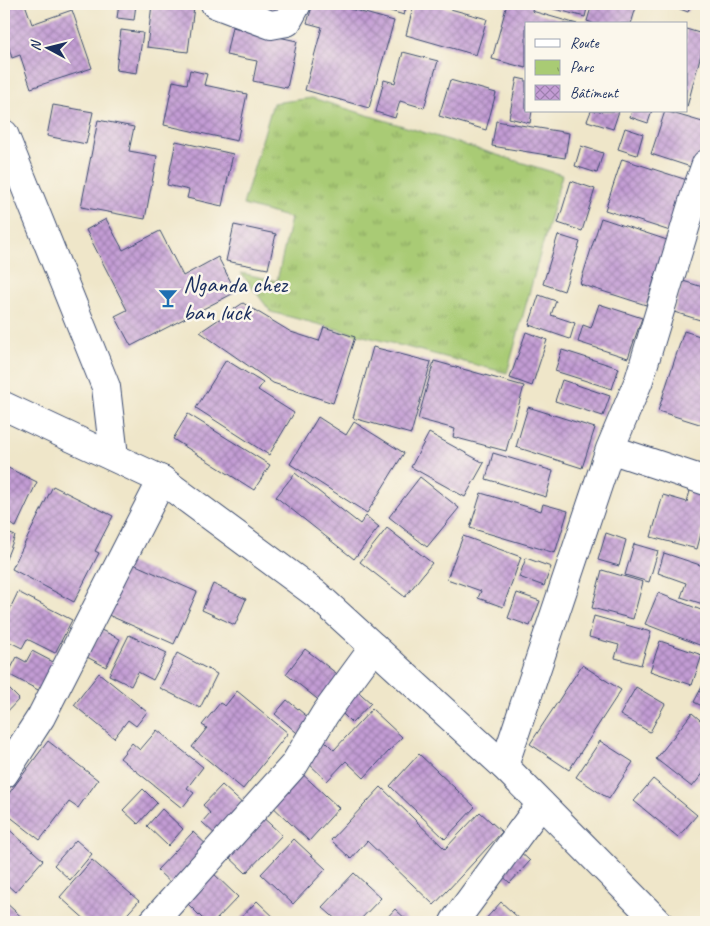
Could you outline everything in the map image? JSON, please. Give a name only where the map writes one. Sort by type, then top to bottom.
[{"type":"street","points":[[215,4],[271,25],[287,22],[297,4]]},
{"type":"street","points":[[4,134],[106,387],[114,456]]},
{"type":"street","points":[[504,766],[610,448],[639,380],[706,164]]},
{"type":"street","points":[[4,406],[162,480],[316,594],[504,766],[658,922]]},
{"type":"street","points":[[610,448],[706,481]]},
{"type":"street","points":[[4,774],[41,717],[162,480]]},
{"type":"street","points":[[153,922],[294,765],[325,714],[374,647]]},
{"type":"street","points":[[454,922],[541,804]]},
{"type":"green space","points":[[312,98],[562,175],[507,373],[271,312],[241,273],[277,281],[291,218],[243,205],[273,103]]},
{"type":"building","points":[[4,4],[25,4],[32,24],[72,10],[92,68],[31,88],[20,55],[12,58],[4,32]]},
{"type":"building","points":[[119,4],[136,4],[134,20],[117,18]]},
{"type":"building","points":[[152,4],[194,7],[188,52],[147,47]]},
{"type":"building","points":[[252,4],[284,4],[281,13]]},
{"type":"building","points":[[313,4],[332,4],[394,21],[369,108],[305,90],[322,27],[307,23]]},
{"type":"building","points":[[367,4],[407,4],[404,15]]},
{"type":"building","points":[[414,4],[432,4],[487,19],[476,55],[406,35]]},
{"type":"building","points":[[507,4],[533,4],[532,11],[570,22],[525,22],[525,68],[492,59]]},
{"type":"building","points":[[544,4],[588,4],[585,17],[543,6]]},
{"type":"building","points":[[592,4],[637,4],[632,22],[587,21]]},
{"type":"building","points":[[672,4],[691,4],[688,12],[672,6]]},
{"type":"building","points":[[232,27],[297,41],[287,88],[253,81],[257,61],[226,55]]},
{"type":"building","points":[[121,30],[143,33],[137,73],[116,70]]},
{"type":"building","points":[[688,30],[706,35],[688,103]]},
{"type":"building","points":[[403,52],[438,61],[424,108],[400,101],[395,118],[376,112],[384,80],[395,83]]},
{"type":"building","points":[[190,70],[207,74],[204,85],[247,94],[237,141],[164,125],[173,81],[187,84]]},
{"type":"building","points":[[517,78],[525,80],[525,112],[532,112],[530,123],[509,118]]},
{"type":"building","points":[[450,80],[496,93],[486,130],[439,116]]},
{"type":"building","points":[[53,105],[93,112],[86,144],[47,136]]},
{"type":"building","points":[[591,112],[619,112],[613,129],[587,121]]},
{"type":"building","points":[[632,112],[652,112],[648,123],[630,117]]},
{"type":"building","points":[[665,112],[706,123],[706,141],[697,169],[651,154]]},
{"type":"building","points":[[98,120],[134,127],[129,151],[157,156],[145,219],[81,207]]},
{"type":"building","points":[[496,121],[569,133],[565,158],[492,146]]},
{"type":"building","points":[[625,128],[643,134],[637,155],[618,149]]},
{"type":"building","points":[[176,141],[233,154],[222,206],[187,198],[189,190],[167,185]]},
{"type":"building","points":[[581,146],[603,153],[597,173],[575,166]]},
{"type":"building","points":[[622,159],[687,180],[670,231],[605,210]]},
{"type":"building","points":[[571,181],[595,189],[582,231],[558,223]]},
{"type":"building","points":[[601,218],[667,240],[646,305],[580,284]]},
{"type":"building","points":[[106,219],[123,250],[160,231],[183,276],[218,257],[236,292],[131,346],[115,316],[127,310],[86,230]]},
{"type":"building","points":[[234,225],[276,234],[268,269],[226,261]]},
{"type":"building","points":[[558,235],[580,242],[564,291],[543,284]]},
{"type":"building","points":[[683,281],[706,288],[706,300],[700,320],[674,312]]},
{"type":"building","points":[[539,295],[556,301],[551,315],[575,323],[570,339],[529,325]]},
{"type":"building","points":[[243,303],[291,332],[319,341],[324,327],[355,337],[333,403],[273,383],[200,332]]},
{"type":"building","points":[[599,304],[642,318],[628,358],[578,342],[583,325],[591,328]]},
{"type":"building","points":[[684,331],[706,338],[706,426],[658,411]]},
{"type":"building","points":[[526,332],[547,340],[532,386],[510,378]]},
{"type":"building","points":[[373,347],[431,362],[411,434],[353,418]]},
{"type":"building","points":[[562,350],[619,368],[612,389],[555,371]]},
{"type":"building","points":[[226,360],[263,383],[258,390],[294,413],[269,455],[196,408]]},
{"type":"building","points":[[434,361],[524,386],[506,451],[453,437],[455,429],[418,419]]},
{"type":"building","points":[[562,380],[610,396],[603,416],[555,401]]},
{"type":"building","points":[[528,407],[595,428],[582,468],[516,447]]},
{"type":"building","points":[[188,414],[270,465],[254,490],[173,439]]},
{"type":"building","points":[[318,417],[346,435],[354,422],[404,453],[367,513],[290,464]]},
{"type":"building","points":[[429,433],[484,463],[465,497],[411,467]]},
{"type":"building","points":[[493,453],[553,471],[546,497],[486,479]]},
{"type":"building","points":[[4,466],[37,482],[16,527],[4,521]]},
{"type":"building","points":[[295,473],[360,524],[366,516],[379,527],[354,559],[276,497]]},
{"type":"building","points":[[420,477],[459,508],[427,547],[389,517]]},
{"type":"building","points":[[53,486],[113,516],[95,551],[99,553],[74,602],[12,569]]},
{"type":"building","points":[[691,487],[706,491],[706,515],[697,549],[651,537],[663,495],[687,502]]},
{"type":"building","points":[[481,493],[541,511],[543,504],[568,511],[555,553],[470,528]]},
{"type":"building","points":[[387,528],[432,563],[405,597],[360,562]]},
{"type":"building","points":[[4,531],[15,536],[4,564]]},
{"type":"building","points":[[606,533],[626,540],[619,566],[598,560]]},
{"type":"building","points":[[463,536],[521,557],[503,607],[478,598],[481,591],[447,579]]},
{"type":"building","points":[[634,544],[658,551],[649,582],[625,575]]},
{"type":"building","points":[[664,553],[706,567],[706,605],[681,597],[686,583],[658,573]]},
{"type":"building","points":[[526,558],[551,567],[544,586],[519,577]]},
{"type":"building","points":[[129,562],[197,592],[174,644],[106,614]]},
{"type":"building","points":[[602,570],[643,582],[633,619],[592,608]]},
{"type":"building","points":[[213,584],[246,599],[235,625],[202,610]]},
{"type":"building","points":[[18,592],[72,620],[55,653],[27,639],[22,648],[4,639],[4,621]]},
{"type":"building","points":[[517,593],[540,601],[530,626],[508,618]]},
{"type":"building","points":[[658,593],[706,612],[706,635],[702,646],[645,624]]},
{"type":"building","points":[[594,616],[651,632],[641,665],[615,658],[619,645],[589,637]]},
{"type":"building","points":[[101,630],[120,639],[106,667],[87,657]]},
{"type":"building","points":[[129,635],[167,653],[153,680],[138,672],[131,686],[109,675]]},
{"type":"building","points":[[660,641],[702,655],[692,685],[650,671]]},
{"type":"building","points":[[305,649],[341,677],[321,702],[286,674]]},
{"type":"building","points":[[32,651],[55,663],[40,691],[8,674],[17,657],[26,662]]},
{"type":"building","points":[[177,653],[217,674],[200,708],[160,688]]},
{"type":"building","points":[[582,665],[621,690],[569,770],[530,744]]},
{"type":"building","points":[[99,673],[147,712],[136,726],[128,720],[114,738],[74,705]]},
{"type":"building","points":[[706,679],[706,708],[694,702]]},
{"type":"building","points":[[4,684],[19,699],[4,715]]},
{"type":"building","points":[[353,687],[371,703],[352,723],[335,706]]},
{"type":"building","points":[[636,687],[665,704],[650,732],[620,715]]},
{"type":"building","points":[[237,691],[288,733],[243,789],[192,747],[207,728],[202,725],[220,703],[225,706]]},
{"type":"building","points":[[287,700],[315,723],[303,738],[275,714]]},
{"type":"building","points":[[372,709],[402,737],[364,778],[346,761],[327,781],[304,759],[323,739],[334,750]]},
{"type":"building","points":[[692,713],[706,725],[706,770],[692,787],[656,759]]},
{"type":"building","points":[[157,730],[203,767],[187,788],[194,793],[182,808],[120,758],[132,743],[140,750]]},
{"type":"building","points":[[48,741],[98,780],[78,808],[69,802],[40,840],[4,812],[4,800]]},
{"type":"building","points":[[600,741],[633,762],[609,799],[576,777]]},
{"type":"building","points":[[419,754],[475,807],[445,839],[390,786]]},
{"type":"building","points":[[298,770],[339,808],[309,841],[268,802]]},
{"type":"building","points":[[653,779],[697,815],[678,837],[634,801]]},
{"type":"building","points":[[222,785],[246,807],[218,837],[202,822],[210,813],[203,805]]},
{"type":"building","points":[[381,787],[445,849],[480,812],[502,832],[434,905],[367,841],[351,859],[331,840]]},
{"type":"building","points":[[143,789],[157,803],[138,824],[123,810]]},
{"type":"building","points":[[162,809],[183,829],[168,846],[147,826]]},
{"type":"building","points":[[260,815],[282,835],[246,873],[225,853]]},
{"type":"building","points":[[4,825],[43,860],[15,892],[4,882]]},
{"type":"building","points":[[193,832],[212,850],[177,889],[157,870]]},
{"type":"building","points":[[294,839],[326,869],[293,904],[261,874]]},
{"type":"building","points":[[76,840],[92,854],[70,880],[54,865]]},
{"type":"building","points":[[517,849],[530,861],[510,883],[497,871]]},
{"type":"building","points":[[92,860],[139,901],[120,922],[88,922],[60,897]]},
{"type":"building","points":[[211,871],[238,897],[214,922],[206,922],[184,900]]},
{"type":"building","points":[[354,873],[381,898],[358,922],[339,922],[322,907]]},
{"type":"building","points":[[4,901],[27,922],[4,922]]},
{"type":"building","points":[[257,901],[279,922],[237,922]]},
{"type":"building","points":[[501,902],[523,922],[483,922]]},
{"type":"building","points":[[395,909],[409,922],[383,922]]},
{"type":"place","name":"Nganda chez ban luck","points":[[168,298]]}]
